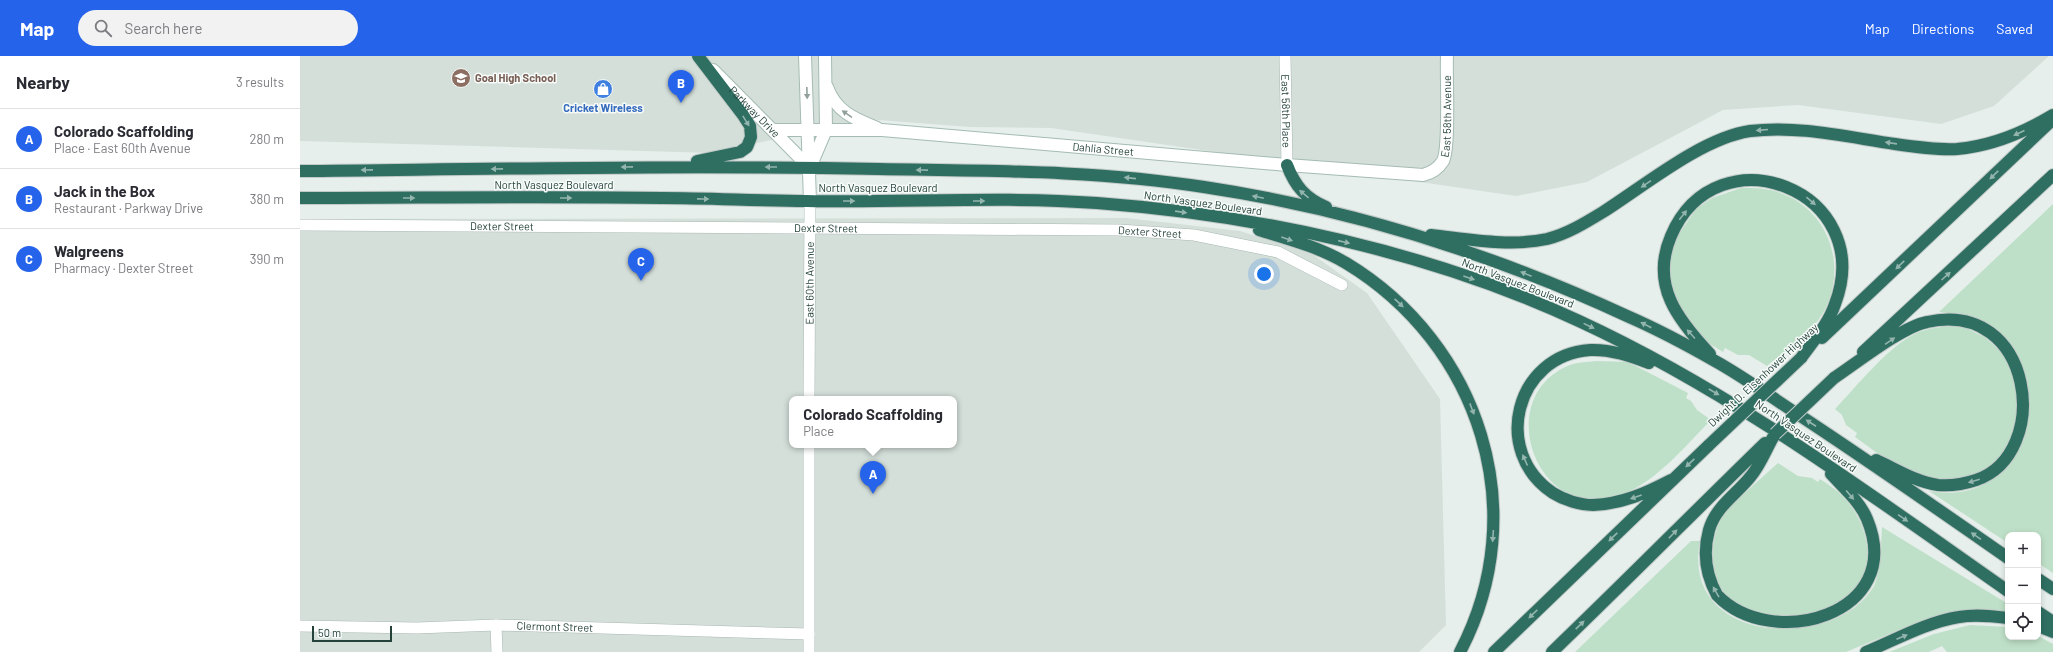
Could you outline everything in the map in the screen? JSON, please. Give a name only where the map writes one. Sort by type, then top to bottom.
[{"type":"highway","points":[[666,166],[740,152],[749,142],[750,126],[699,56]]},
{"type":"highway","points":[[1407,233],[1500,241],[1532,241],[1547,239],[1567,232],[1585,223],[1708,145],[1749,131],[1776,129],[1806,130],[1915,147],[1955,149],[1981,145],[2006,138],[2032,127],[2053,115]]},
{"type":"highway","name":"Dwight D. Eisenhower Highway","points":[[1494,652],[1671,480],[2053,120]]},
{"type":"highway","points":[[1287,165],[1293,179],[1303,193],[1317,202],[1351,217]]},
{"type":"highway","name":"North Vasquez Boulevard","points":[[300,171],[666,166],[1090,174],[1202,187],[1245,194],[1351,217],[1407,233],[1508,266],[1599,303],[1718,362],[1843,444],[2005,556]]},
{"type":"highway","points":[[1552,652],[1641,567],[1739,468],[2053,175]]},
{"type":"highway","points":[[1718,362],[1689,332],[1674,310],[1666,290],[1664,274],[1666,252],[1675,227],[1692,204],[1716,188],[1748,180],[1776,183],[1790,187],[1807,197],[1821,211],[1832,227],[1838,243],[1842,268],[1836,304],[1824,326],[1801,358]]},
{"type":"highway","name":"North Vasquez Boulevard","points":[[300,198],[664,198],[810,201],[1049,200],[1097,203],[1209,216],[1292,230],[1376,249],[1504,290],[1578,320],[1680,373],[1743,410],[1814,456],[2005,589]]},
{"type":"highway","points":[[1209,216],[1282,237],[1317,249],[1344,262],[1368,277],[1408,312],[1426,332],[1456,376],[1471,406],[1481,433],[1488,461],[1492,490],[1494,530],[1492,555],[1480,604],[1460,652]]},
{"type":"highway","points":[[1834,378],[1910,327],[1928,321],[1957,320],[1983,327],[2007,343],[2024,369],[2030,395],[2027,431],[2014,455],[1992,474],[1967,483],[1947,485],[1920,481],[1843,444]]},
{"type":"highway","points":[[1671,480],[1629,499],[1592,505],[1575,502],[1558,496],[1535,478],[1525,462],[1519,444],[1517,425],[1520,406],[1533,380],[1548,366],[1565,356],[1589,350],[1604,350],[1620,353],[1680,373]]},
{"type":"highway","points":[[1770,633],[1749,625],[1725,605],[1714,588],[1706,562],[1707,541],[1715,514],[1752,476],[1775,434]]},
{"type":"highway","points":[[1814,456],[1850,494],[1864,513],[1874,549],[1871,576],[1862,594],[1850,610],[1826,627]]},
{"type":"highway","points":[[2041,580],[2053,589]]},
{"type":"highway","points":[[2041,614],[2053,622]]},
{"type":"highway","points":[[1866,652],[1926,627],[1957,617],[1969,616],[2005,618]]},
{"type":"highway","points":[[2041,627],[2053,632]]},
{"type":"street","name":"Parkway Drive","points":[[699,56],[810,168]]},
{"type":"street","name":"East 60th Avenue","points":[[805,56],[810,168],[809,396]]},
{"type":"street","name":"East 60th Avenue","points":[[810,168],[826,130],[825,56]]},
{"type":"street","name":"East 58th Place","points":[[1285,56],[1287,165]]},
{"type":"street","name":"East 58th Avenue","points":[[1432,172],[1439,167],[1446,149],[1446,56]]},
{"type":"street","points":[[825,82],[834,101],[842,110],[854,118],[882,130]]},
{"type":"street","name":"Dahlia Street","points":[[774,130],[882,130],[1287,165],[1408,174],[1423,174],[1432,172]]},
{"type":"street","name":"Dexter Street","points":[[300,225],[1119,230],[1194,235],[1278,252],[1342,285]]},
{"type":"street","points":[[809,448],[809,652]]},
{"type":"street","points":[[496,625],[497,652]]},
{"type":"street","name":"Clermont Street","points":[[300,626],[417,628],[496,625],[809,634]]},
{"type":"shaded area","points":[[300,56],[2049,56],[1994,106],[1941,124],[1798,105],[1723,110],[1587,182],[1516,196],[1051,128],[970,127],[865,119],[712,153],[300,141]]},
{"type":"shaded area","points":[[1126,218],[1240,231],[1312,254],[1367,293],[1440,399],[1446,625],[1419,652],[300,652],[300,219]]},
{"type":"green space","points":[[1741,188],[1767,189],[1783,194],[1798,202],[1811,212],[1821,225],[1829,240],[1833,255],[1834,272],[1832,289],[1827,305],[1822,314],[1809,331],[1767,366],[1749,355],[1738,355],[1725,348],[1723,352],[1699,337],[1688,325],[1671,291],[1669,267],[1673,243],[1696,209],[1712,198]]},
{"type":"green space","points":[[2053,204],[2053,573],[2041,565],[2041,532],[2005,532],[2005,541],[1929,491],[1970,490],[1999,473],[2017,446],[2023,412],[2019,378],[2003,346],[1976,323],[1939,312]]},
{"type":"green space","points":[[1953,326],[1966,328],[1986,338],[2012,362],[2021,427],[1992,467],[1962,480],[1932,481],[1895,466],[1855,437],[1857,433],[1846,425],[1842,415],[1835,409],[1874,366],[1908,338],[1919,332],[1940,327]]},
{"type":"green space","points":[[1597,361],[1628,362],[1688,393],[1686,398],[1691,401],[1697,410],[1711,420],[1671,461],[1649,480],[1624,494],[1594,500],[1568,494],[1548,477],[1534,455],[1529,429],[1532,404],[1546,381],[1570,365]]},
{"type":"green space","points":[[1778,463],[1798,476],[1812,478],[1818,482],[1820,479],[1834,488],[1846,500],[1858,518],[1863,529],[1868,552],[1865,575],[1860,585],[1837,614],[1821,624],[1796,630],[1770,628],[1746,617],[1733,605],[1723,592],[1717,581],[1713,562],[1713,544],[1715,535],[1727,509]]},
{"type":"green space","points":[[1882,527],[2005,602],[2005,613],[1965,610],[1940,615],[1913,624],[1846,652],[1575,652],[1691,541],[1700,541],[1700,576],[1714,602],[1737,619],[1766,628],[1799,628],[1830,621],[1857,606],[1875,584],[1880,563]]},
{"type":"green space","points":[[1970,625],[2005,627],[2005,640],[2041,640],[2041,638],[2053,644],[2053,652],[1947,652],[1942,646],[1929,652],[1889,652],[1934,634]]},
{"type":"place","name":"Goal High School","points":[[461,78]]},
{"type":"place","name":"Cricket Wireless","points":[[603,89]]},
{"type":"place","name":"Jack in the Box","points":[[681,103]]},
{"type":"place","name":"Walgreens","points":[[641,281]]},
{"type":"place","name":"Colorado Scaffolding","points":[[873,494]]}]
